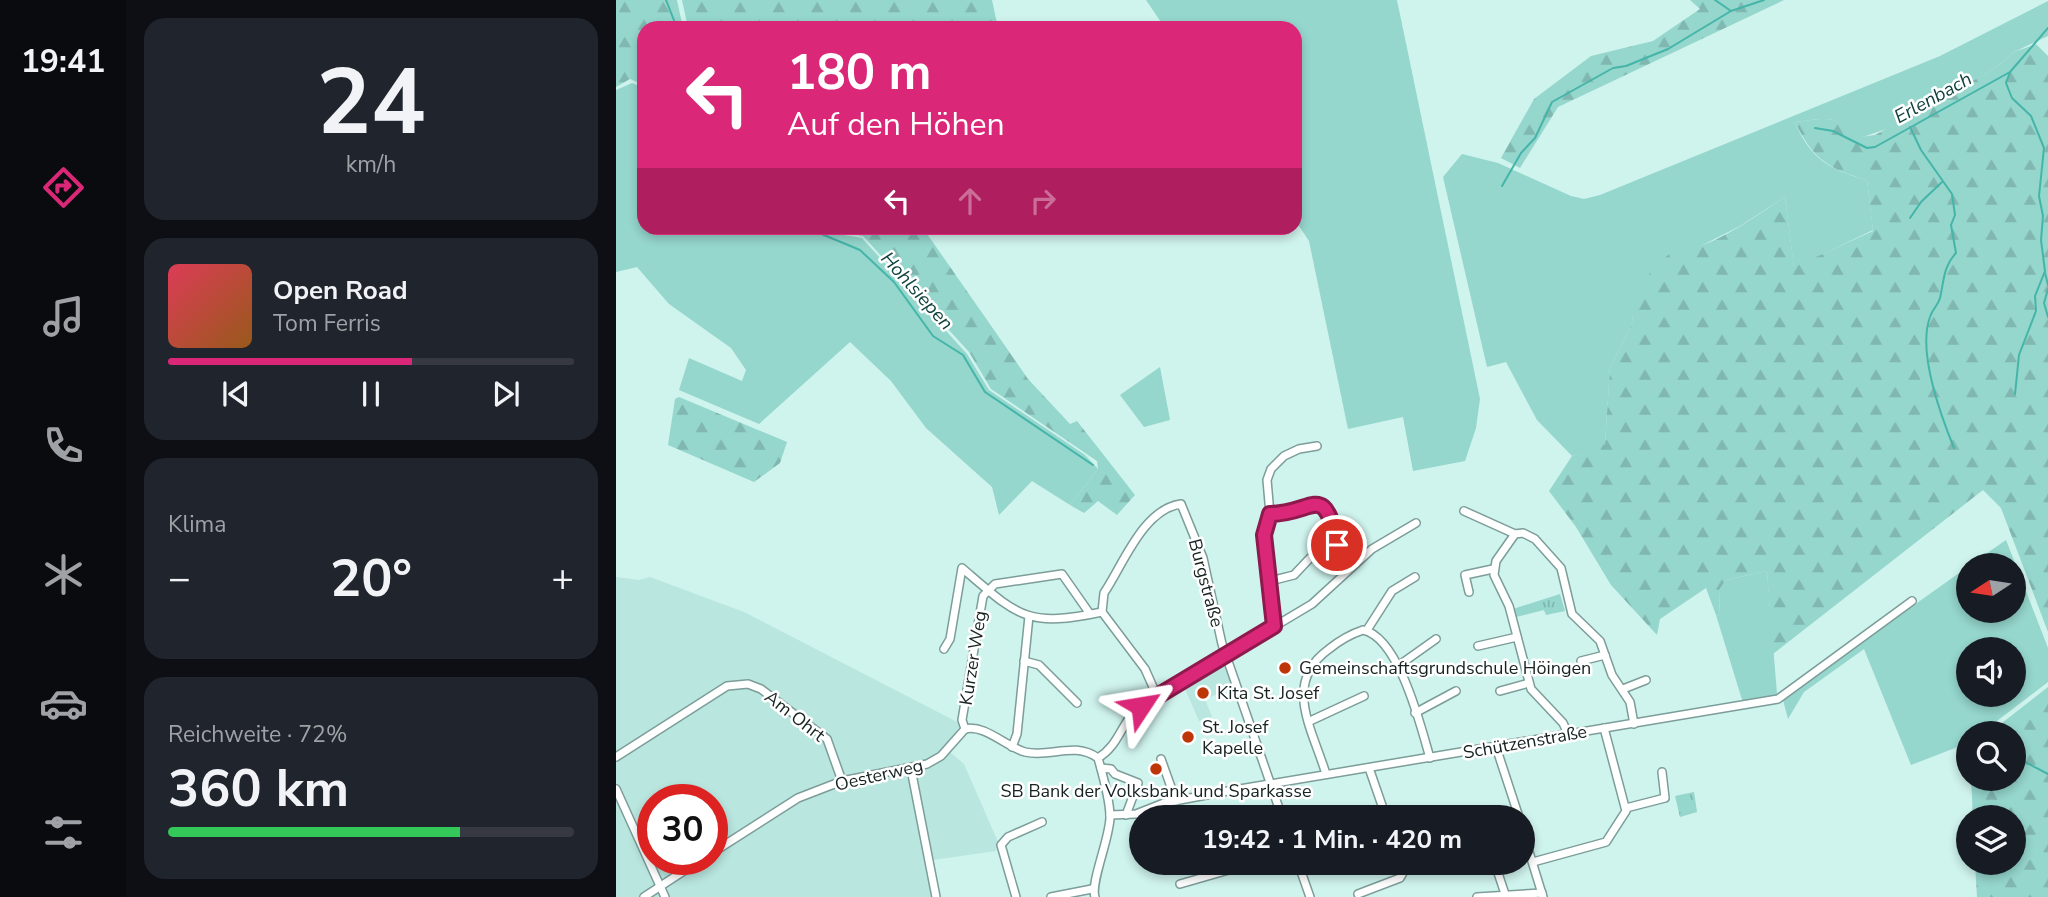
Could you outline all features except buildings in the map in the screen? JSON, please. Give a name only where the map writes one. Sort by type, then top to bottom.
[{"type":"street","points":[[1274,626],[1264,535],[1270,514],[1266,484],[1271,468],[1291,452],[1317,446]]},
{"type":"street","name":"Burgstraße","points":[[1102,612],[1104,593],[1150,521],[1163,510],[1181,504],[1203,558],[1226,656],[1278,805]]},
{"type":"street","points":[[1270,514],[1313,504],[1322,505],[1331,515],[1337,545]]},
{"type":"street","points":[[1464,511],[1515,534],[1535,539],[1555,560],[1564,577],[1572,614],[1597,637],[1614,680],[1630,702],[1634,724]]},
{"type":"street","points":[[1098,758],[1115,745],[1135,711],[1318,600],[1378,544],[1416,523]]},
{"type":"street","points":[[1493,569],[1508,540],[1515,534]]},
{"type":"street","points":[[1270,581],[1294,575],[1310,558]]},
{"type":"street","points":[[944,649],[950,639],[962,568],[1016,613],[1063,620],[1102,612],[1145,669],[1157,696]]},
{"type":"street","points":[[1469,592],[1465,575],[1493,569]]},
{"type":"street","points":[[1493,569],[1509,606],[1529,684],[1536,698],[1563,723],[1568,734]]},
{"type":"street","name":"Kurzer Weg","points":[[965,729],[962,720],[983,596],[987,590],[995,584],[1062,574],[1090,614]]},
{"type":"street","points":[[1326,775],[1302,688],[1307,671],[1339,642],[1367,630],[1392,591],[1415,577]]},
{"type":"street","name":"Schützenstraße","points":[[1110,815],[1270,784],[1778,699],[1912,601]]},
{"type":"street","points":[[1012,747],[1017,734],[1029,616]]},
{"type":"street","points":[[1367,630],[1380,640],[1398,666],[1430,758]]},
{"type":"street","points":[[1479,646],[1517,637]]},
{"type":"street","points":[[1398,666],[1436,639]]},
{"type":"street","points":[[1581,661],[1605,655]]},
{"type":"street","points":[[1024,660],[1039,665],[1077,703]]},
{"type":"street","points":[[1623,689],[1646,680]]},
{"type":"street","name":"Am Ohrt","points":[[616,757],[722,688],[748,684],[761,689],[827,739],[842,781]]},
{"type":"street","points":[[1500,691],[1529,684]]},
{"type":"street","points":[[1415,713],[1456,691]]},
{"type":"street","points":[[1310,721],[1364,696]]},
{"type":"street","points":[[1535,861],[1606,842],[1626,808],[1619,779],[1613,771],[1604,728]]},
{"type":"street","points":[[965,729],[978,729],[1012,747],[1032,752],[1087,750],[1098,758],[1110,815],[1094,893],[1051,897]]},
{"type":"street","name":"Oesterweg","points":[[728,842],[782,807],[842,781],[911,769],[941,756],[965,729]]},
{"type":"street","points":[[1496,747],[1514,805]]},
{"type":"street","points":[[1161,758],[1176,801]]},
{"type":"street","points":[[1101,768],[1111,769],[1115,774],[1138,783],[1126,814]]},
{"type":"street","points":[[1369,768],[1382,805]]},
{"type":"street","points":[[911,769],[936,897]]},
{"type":"street","points":[[1626,808],[1665,798],[1662,772]]},
{"type":"street","points":[[616,789],[665,897]]},
{"type":"street","points":[[1016,897],[1001,845],[1005,839],[1042,822]]},
{"type":"street","points":[[1476,897],[1505,894],[1543,895],[1535,869]]},
{"type":"street","points":[[644,897],[677,875]]},
{"type":"street","points":[[1180,884],[1211,875]]},
{"type":"street","points":[[1302,875],[1310,897]]},
{"type":"street","points":[[1358,894],[1401,878],[1402,875]]},
{"type":"street","points":[[1500,875],[1505,894]]},
{"type":"shaded area","points":[[616,577],[639,580],[650,577],[744,612],[961,724],[945,748],[964,764],[998,842],[996,851],[933,860],[941,897],[616,897]]},
{"type":"shaded area","name":"Kita St. Josef","points":[[1220,664],[1226,668],[1233,688],[1205,699],[1212,717],[1199,721],[1183,684]]},
{"type":"green space","points":[[616,0],[677,0],[682,21],[637,21],[637,82],[630,79],[616,87]]},
{"type":"green space","points":[[682,0],[992,0],[996,21],[686,21]]},
{"type":"green space","points":[[1146,0],[1397,0],[1480,399],[1476,428],[1465,461],[1413,471],[1403,417],[1348,429],[1309,241],[1302,230],[1302,21],[1160,21]]},
{"type":"green space","points":[[1690,0],[1784,0],[1558,107],[1520,168],[1501,158],[1534,99],[1591,56],[1653,41],[1700,9]]},
{"type":"green space","points":[[2048,1],[2048,36],[2014,52],[1994,69],[1892,127],[1860,138],[1845,125],[1830,119],[1795,122],[1807,145],[1823,161],[1842,172],[1867,180],[1873,230],[1794,268],[1785,197],[1740,226],[1689,252],[1635,294],[1632,324],[1610,367],[1605,445],[1572,456],[1537,420],[1506,362],[1487,367],[1443,177],[1462,154],[1498,163],[1571,196],[1584,199],[1600,195],[1940,56]]},
{"type":"green space","points":[[2036,44],[2048,56],[2048,632],[2026,574],[2026,553],[2018,553],[2001,508],[1983,490],[1773,654],[1767,571],[1726,580],[1719,590],[1720,616],[1716,615],[1706,588],[1660,619],[1657,635],[1611,585],[1576,527],[1549,491],[1572,456],[1605,444],[1610,367],[1632,324],[1634,294],[1670,253],[1685,251],[1715,240],[1785,197],[1794,267],[1873,231],[1867,180],[1842,172],[1823,161],[1808,145],[1795,122],[1830,119],[1845,124],[1860,137],[1875,135],[1994,69],[2014,52]]},
{"type":"green space","points":[[632,83],[637,85],[637,235],[844,235],[862,238],[967,354],[989,390],[1085,455],[1098,469],[1070,505],[1032,481],[999,515],[992,487],[926,428],[891,381],[850,342],[759,424],[679,390],[689,358],[742,381],[746,370],[731,348],[669,304],[637,267],[616,272],[616,90]]},
{"type":"green space","points":[[857,235],[928,235],[1028,379],[1070,424],[1077,421],[1135,495],[1117,515],[1098,501],[1084,513],[1070,505],[1098,469],[1097,461],[991,389],[969,352],[863,236]]},
{"type":"green space","points":[[1160,367],[1170,420],[1144,427],[1120,395]]},
{"type":"green space","points":[[679,397],[787,442],[780,463],[754,482],[668,445],[675,399]]},
{"type":"green space","points":[[2006,540],[2011,553],[1987,553]]},
{"type":"green space","points":[[1767,571],[1777,694],[1771,698],[1743,703],[1716,615],[1720,616],[1719,590],[1726,580]]},
{"type":"green space","points":[[1956,575],[1956,623],[2026,623],[2026,591],[2048,648],[2048,682],[2026,699],[2026,637],[1956,637],[1956,707],[2015,707],[1997,721],[1956,721],[1956,748],[1911,765],[1864,649],[1804,692],[1788,719],[1783,700]]},
{"type":"green space","points":[[1560,594],[1565,611],[1546,615],[1544,610],[1516,617],[1513,609]]},
{"type":"green space","points":[[2048,687],[2048,897],[1977,897],[1976,875],[2026,875],[2026,805],[1972,805],[1972,791],[2026,791],[2026,721],[2004,721],[2026,707],[2026,704]]},
{"type":"green space","points":[[1694,792],[1697,812],[1680,817],[1675,796]]},
{"type":"waterway","name":"Hohlsiepen","points":[[666,0],[674,21]]},
{"type":"waterway","points":[[1715,0],[1731,11]]},
{"type":"waterway","points":[[1502,186],[1521,153],[1535,138],[1552,102],[1613,68],[1626,66],[1668,49],[1731,11],[1764,0]]},
{"type":"waterway","name":"Erlenbach","points":[[1815,128],[1833,131],[1867,148],[1875,147],[2010,72],[2048,28]]},
{"type":"waterway","points":[[2010,72],[2006,83],[2012,98],[2031,116],[2044,148],[2039,196],[2043,216],[2041,240],[2045,271],[2035,296],[2036,311],[2019,355],[2015,394]]},
{"type":"waterway","points":[[1910,127],[1921,150],[1952,194],[1955,215],[1951,225],[1956,253],[1946,269],[1940,298],[1930,317],[1926,348],[1932,384],[1954,448]]},
{"type":"waterway","points":[[1910,218],[1921,202],[1942,182]]},
{"type":"waterway","name":"Hohlsiepen","points":[[824,235],[860,250],[894,282],[933,336],[963,355],[985,392],[1093,465]]},
{"type":"waterway","points":[[2045,273],[2048,285]]},
{"type":"waterway","points":[[2048,289],[2044,303],[2048,317]]},
{"type":"waterway","points":[[2026,762],[2048,774]]},
{"type":"place","name":"Gemeinschaftsgrundschule Höingen","points":[[1285,668]]},
{"type":"place","name":"Kita St. Josef","points":[[1203,693]]},
{"type":"place","name":"St. Josef Kapelle","points":[[1188,737]]},
{"type":"place","name":"SB Bank der Volksbank und Sparkasse","points":[[1156,769]]},
{"type":"route","points":[[1141,706],[1274,626],[1264,535],[1270,514],[1313,504],[1322,505],[1331,515],[1337,545]]}]
